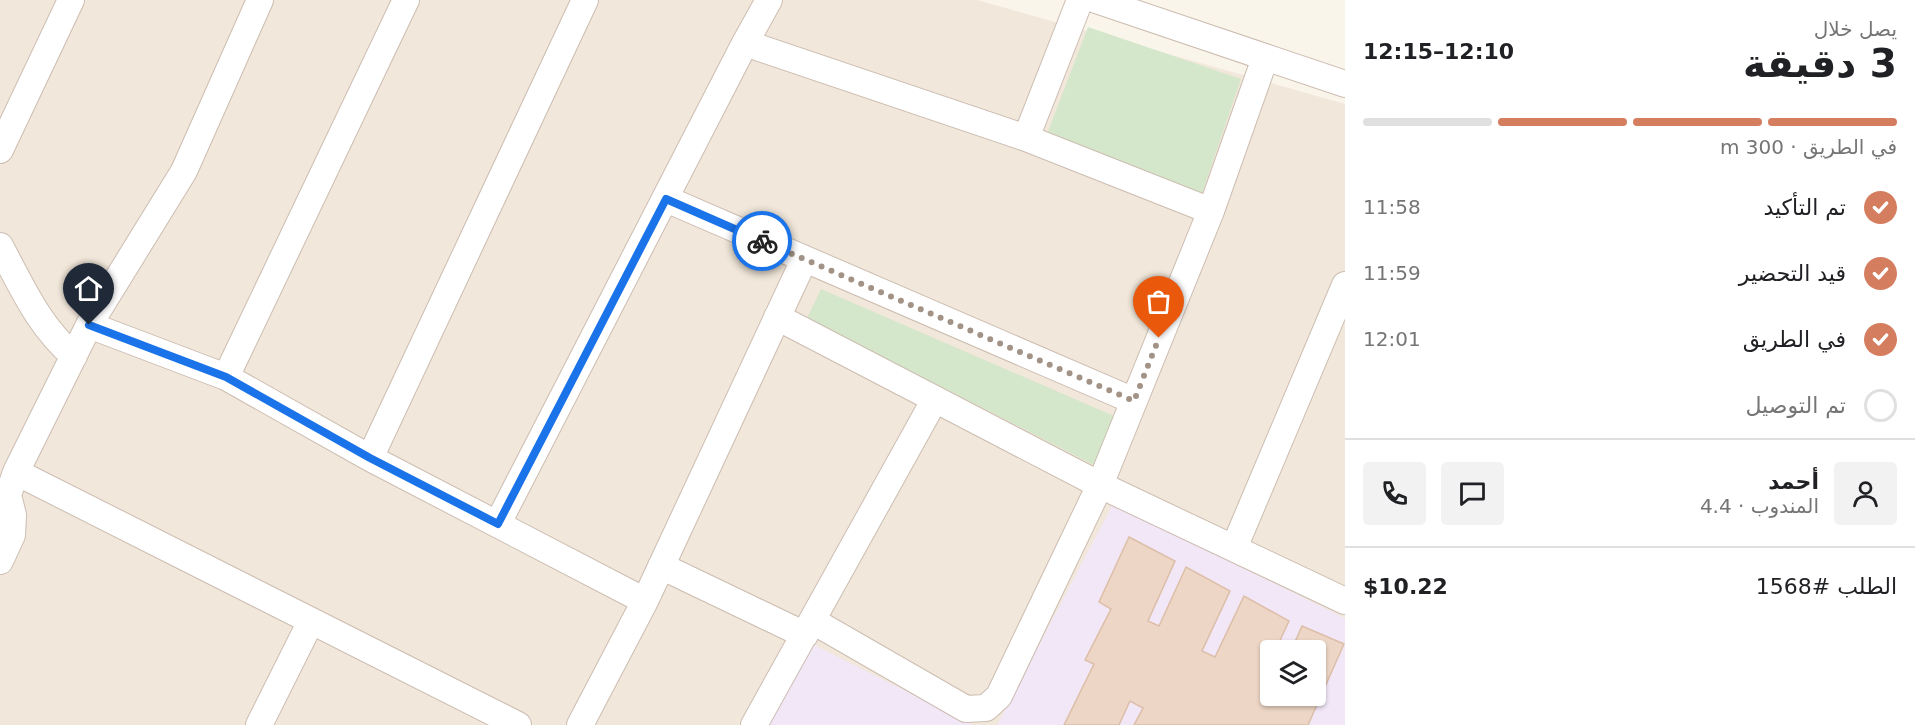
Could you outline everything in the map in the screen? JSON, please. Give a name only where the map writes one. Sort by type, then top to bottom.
[{"type":"street","points":[[0,150],[71,0]]},
{"type":"street","points":[[0,561],[12,536],[13,515],[8,488],[89,325],[184,171],[260,0]]},
{"type":"street","points":[[226,377],[405,0]]},
{"type":"street","points":[[370,458],[585,0]]},
{"type":"street","points":[[498,524],[769,0]]},
{"type":"street","points":[[1026,138],[1080,0]]},
{"type":"street","points":[[1096,0],[1345,84]]},
{"type":"street","points":[[745,43],[1026,138],[1211,212]]},
{"type":"street","points":[[661,566],[809,628],[966,709],[986,708],[999,696],[1100,485],[1211,212],[1265,58]]},
{"type":"street","points":[[666,199],[1134,401]]},
{"type":"street","points":[[0,246],[44,325],[54,338],[74,356]]},
{"type":"street","points":[[580,725],[645,601],[804,260]]},
{"type":"street","points":[[1234,548],[1345,285]]},
{"type":"street","points":[[777,317],[1100,485],[1345,601]]},
{"type":"street","points":[[89,325],[226,377],[370,458],[645,601]]},
{"type":"street","points":[[754,725],[935,399]]},
{"type":"street","points":[[8,488],[311,621],[504,722]]},
{"type":"street","points":[[259,725],[311,621]]},
{"type":"shaded area","points":[[0,0],[977,0],[1345,104],[1345,725],[0,725]]},
{"type":"shaded area","points":[[1113,504],[1345,618],[1345,725],[997,725]]},
{"type":"shaded area","points":[[810,643],[974,725],[766,725]]},
{"type":"green space","points":[[1088,27],[1241,79],[1201,196],[1047,134]]},
{"type":"green space","points":[[821,289],[1114,416],[1094,465],[807,318]]},
{"type":"building","points":[[1129,537],[1175,561],[1148,621],[1159,626],[1186,567],[1230,591],[1202,651],[1215,657],[1244,596],[1289,621],[1280,640],[1260,640],[1260,706],[1316,706],[1308,725],[1134,725],[1143,708],[1130,701],[1119,725],[1064,725],[1094,664],[1085,660],[1111,609],[1099,602]]},
{"type":"building","points":[[1302,626],[1344,644],[1326,684],[1326,640],[1296,640]]},
{"type":"way so far","points":[[762,241],[1134,401],[1159,338]]},
{"type":"route","points":[[89,325],[226,377],[370,458],[498,524],[666,199],[762,241]]}]
